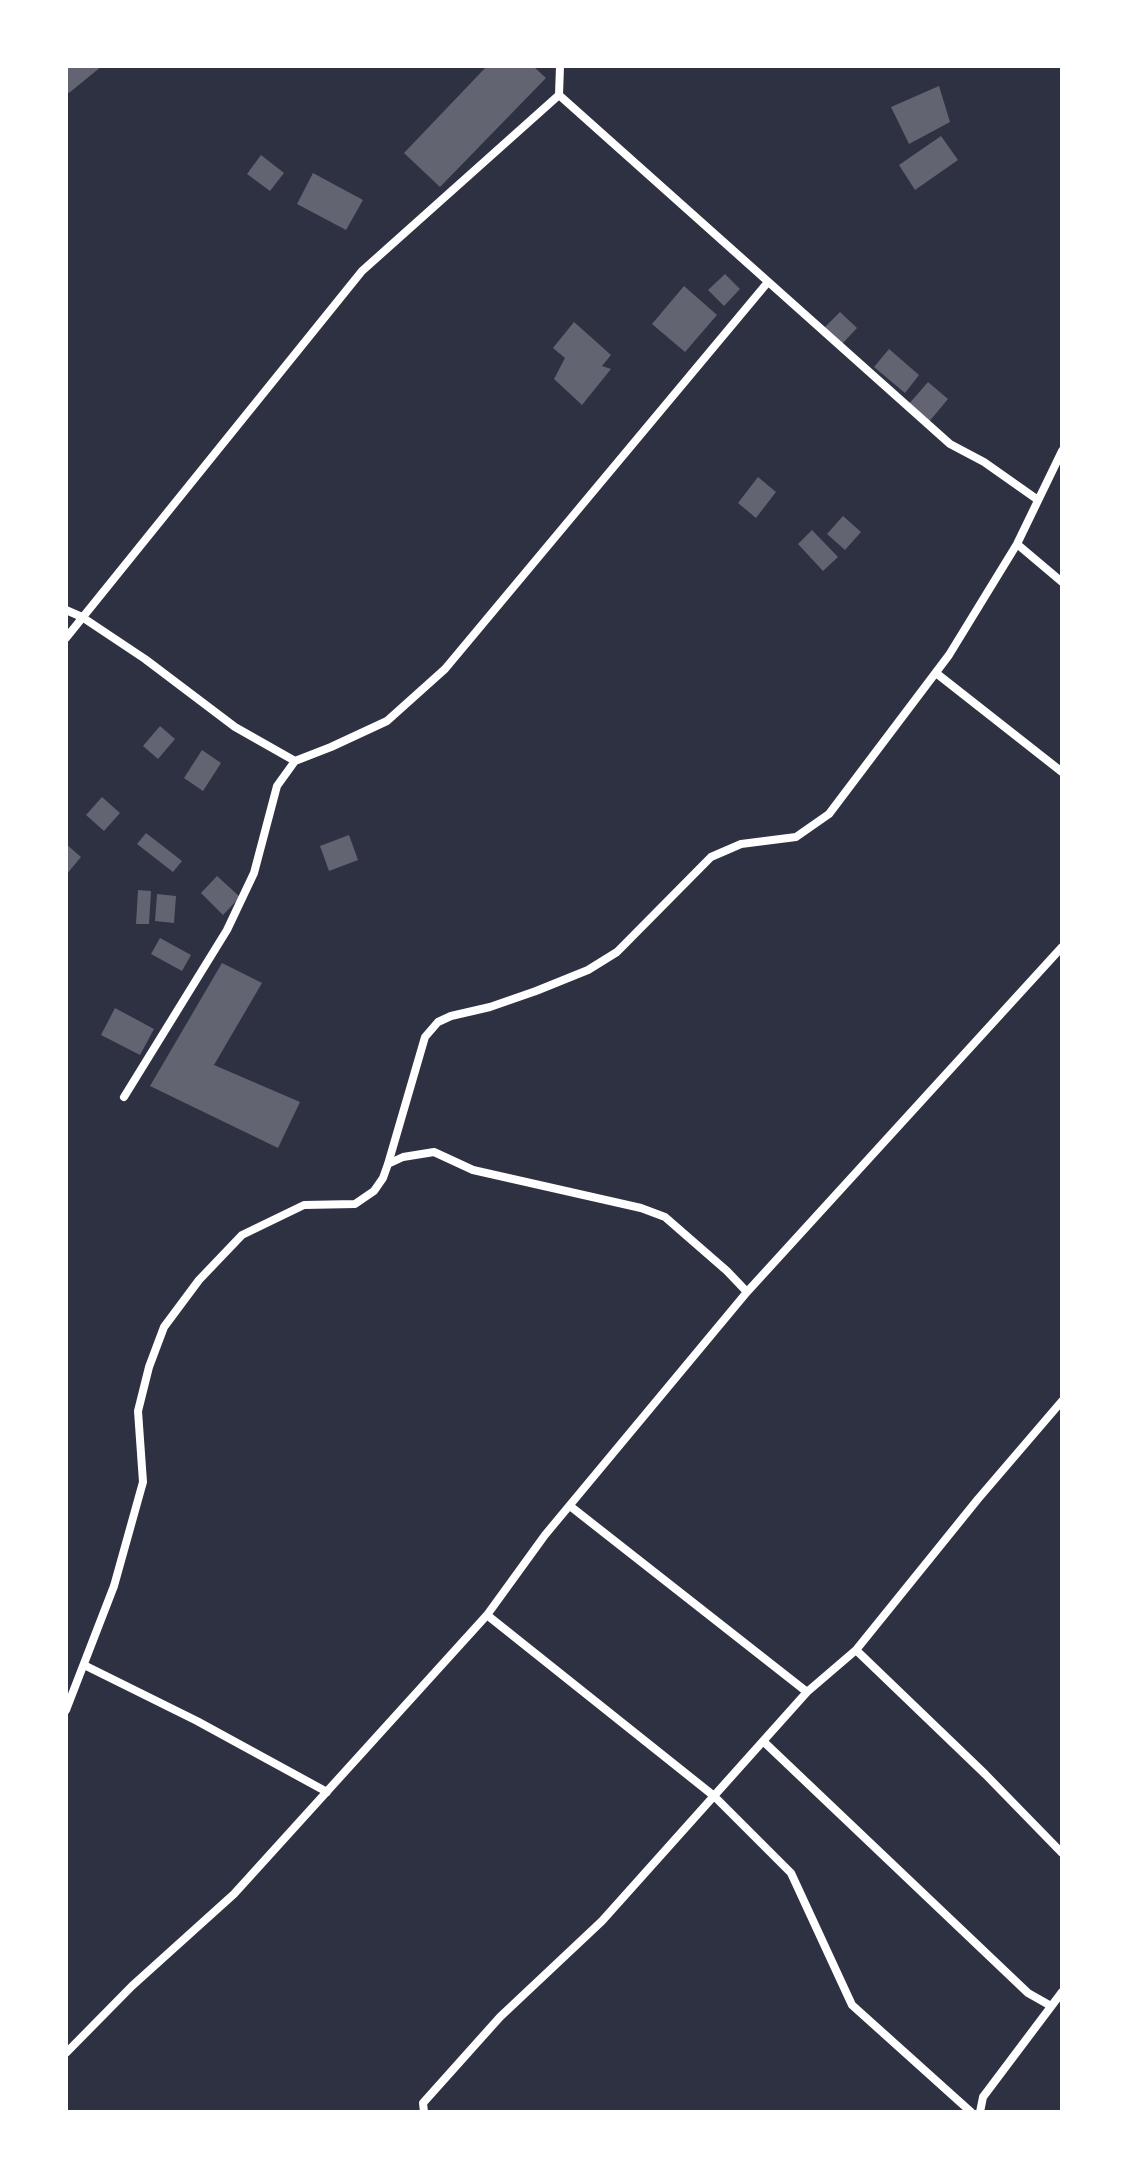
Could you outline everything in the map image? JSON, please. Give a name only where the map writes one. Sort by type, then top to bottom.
[{"type":"street","points":[[66,638],[362,271],[559,95],[560,66]]},
{"type":"street","points":[[559,95],[950,444],[984,462],[1038,500]]},
{"type":"street","points":[[124,1097],[227,930],[254,873],[277,786],[295,761],[387,721],[445,669],[768,282]]},
{"type":"street","points":[[66,1710],[114,1586],[143,1482],[138,1411],[149,1367],[164,1327],[199,1280],[242,1235],[304,1205],[355,1204],[374,1191],[388,1164],[425,1037],[438,1022],[525,995],[588,970],[617,952],[711,857],[741,844],[796,837],[829,814],[949,655],[1017,544],[1062,451]]},
{"type":"street","points":[[1017,544],[1062,582]]},
{"type":"street","points":[[66,610],[82,617],[145,659],[235,727],[295,761]]},
{"type":"street","points":[[936,673],[1062,772]]},
{"type":"street","points":[[66,2053],[132,1986],[234,1894],[487,1615],[545,1535],[747,1292],[1062,947]]},
{"type":"street","points":[[388,1164],[403,1157],[434,1152],[473,1170],[641,1208],[665,1217],[747,1292]]},
{"type":"street","points":[[424,2112],[423,2103],[500,2017],[602,1921],[807,1692],[856,1650],[1062,1401]]},
{"type":"street","points":[[570,1506],[807,1692]]},
{"type":"street","points":[[487,1615],[714,1796],[791,1873],[852,2005],[971,2112]]},
{"type":"street","points":[[856,1650],[1062,1853]]},
{"type":"street","points":[[84,1665],[197,1721],[327,1792]]},
{"type":"street","points":[[763,1741],[1028,1993],[1051,2006]]},
{"type":"street","points":[[980,2112],[983,2097],[1062,1992]]},
{"type":"building","points":[[66,66],[102,66],[69,93],[66,90]]},
{"type":"building","points":[[487,66],[533,66],[546,78],[440,187],[404,153]]},
{"type":"building","points":[[939,86],[950,122],[909,144],[891,107]]},
{"type":"building","points":[[941,136],[958,160],[915,190],[899,165]]},
{"type":"building","points":[[261,155],[284,173],[270,191],[247,174]]},
{"type":"building","points":[[313,173],[363,200],[346,230],[297,204]]},
{"type":"building","points":[[725,274],[740,289],[724,306],[708,290]]},
{"type":"building","points":[[684,286],[717,315],[685,352],[652,324]]},
{"type":"building","points":[[840,312],[857,328],[842,344],[824,328]]},
{"type":"building","points":[[574,322],[611,355],[602,366],[611,369],[582,405],[554,379],[565,358],[553,348]]},
{"type":"building","points":[[889,349],[919,375],[905,393],[874,367]]},
{"type":"building","points":[[928,382],[948,399],[928,423],[908,405]]},
{"type":"building","points":[[758,477],[776,492],[756,518],[738,503]]},
{"type":"building","points":[[843,516],[861,532],[845,550],[827,534]]},
{"type":"building","points":[[812,530],[838,557],[823,571],[798,544]]},
{"type":"building","points":[[160,726],[175,739],[158,759],[143,746]]},
{"type":"building","points":[[202,750],[221,763],[203,791],[184,778]]},
{"type":"building","points":[[102,797],[120,813],[104,831],[86,815]]},
{"type":"building","points":[[146,833],[182,861],[173,872],[137,844]]},
{"type":"building","points":[[349,835],[358,860],[329,871],[320,846]]},
{"type":"building","points":[[66,844],[81,857],[66,875]]},
{"type":"building","points":[[217,876],[240,897],[223,915],[201,893]]},
{"type":"building","points":[[138,890],[151,891],[149,924],[136,924]]},
{"type":"building","points":[[157,894],[176,896],[174,923],[155,921]]},
{"type":"building","points":[[160,938],[191,955],[182,971],[151,954]]},
{"type":"building","points":[[222,963],[262,983],[214,1065],[300,1102],[278,1148],[150,1086]]},
{"type":"building","points":[[115,1008],[154,1029],[140,1055],[101,1035]]}]
